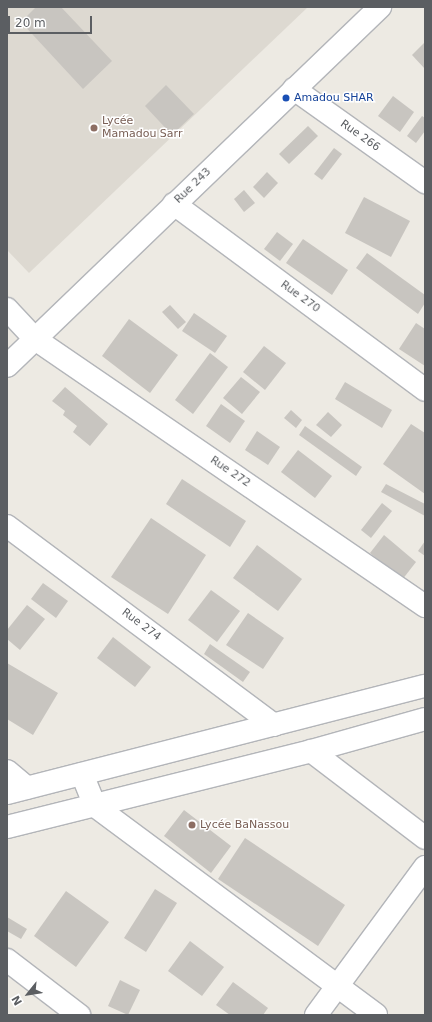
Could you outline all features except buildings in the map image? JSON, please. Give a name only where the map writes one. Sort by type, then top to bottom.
[{"type":"street","name":"Rue 243","points":[[7,366],[380,7]]},
{"type":"street","name":"Rue 266","points":[[294,90],[425,182]]},
{"type":"street","name":"Rue 270","points":[[174,204],[425,390]]},
{"type":"street","name":"Rue 272","points":[[7,309],[35,339],[425,606]]},
{"type":"street","name":"Rue 274","points":[[7,526],[274,724]]},
{"type":"street","points":[[7,770],[17,790],[425,686]]},
{"type":"street","points":[[7,827],[310,751],[425,719]]},
{"type":"street","points":[[310,751],[425,838]]},
{"type":"street","points":[[82,774],[94,806],[376,1015]]},
{"type":"street","points":[[316,1015],[425,867]]},
{"type":"street","points":[[7,960],[79,1015]]},
{"type":"shaded area","name":"Lycée Mamadou Sarr","points":[[7,7],[308,7],[29,273],[7,250]]},
{"type":"place","name":"Amadou SHAR","points":[[286,98]]},
{"type":"place","name":"Lycée Mamadou Sarr","points":[[94,128]]},
{"type":"place","name":"Lycée BaNassou","points":[[192,825]]}]
